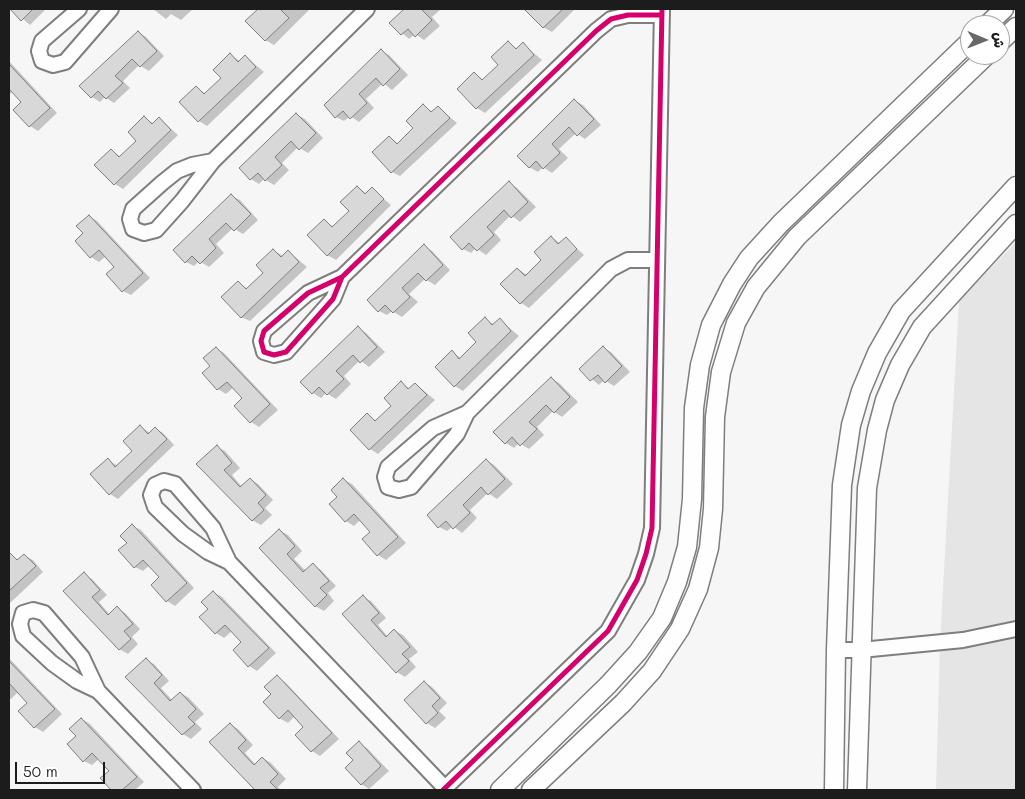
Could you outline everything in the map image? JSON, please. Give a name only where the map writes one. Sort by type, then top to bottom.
[{"type":"main road","points":[[500,790],[566,727],[638,652],[662,618],[677,582],[687,547],[690,522],[694,408],[700,365],[711,325],[732,284],[749,258],[782,223],[960,51]]},
{"type":"main road","points":[[531,790],[652,671],[680,628],[698,589],[709,548],[716,417],[721,372],[736,322],[756,287],[797,237],[977,65]]},
{"type":"main road","points":[[834,790],[836,650],[842,485],[851,425],[860,391],[877,354],[901,311],[1016,186]]},
{"type":"main road","points":[[857,790],[867,488],[877,430],[885,400],[900,365],[922,327],[1016,224]]},
{"type":"main road","points":[[566,727],[580,743]]},
{"type":"street","points":[[79,9],[42,41],[39,51],[42,61],[53,65],[65,62],[111,9]]},
{"type":"street","points":[[213,161],[192,164],[177,171],[162,183],[133,209],[130,219],[133,229],[144,232],[156,230],[182,201],[213,161],[367,9]]},
{"type":"street","points":[[229,562],[208,552],[183,534],[154,507],[151,495],[154,485],[164,481],[175,484],[213,528],[229,562],[444,789],[608,632],[637,580],[652,528],[662,12],[628,15],[611,19],[596,31],[342,278],[332,299],[286,352],[274,355],[264,352],[260,341],[264,331],[308,293],[342,278]]},
{"type":"street","points":[[467,413],[433,428],[388,467],[385,476],[388,487],[399,490],[411,487],[457,434],[467,413],[611,269],[628,260],[657,260]]},
{"type":"street","points":[[98,691],[77,681],[52,663],[23,636],[20,624],[23,613],[33,610],[44,612],[82,656],[98,691],[194,790]]},
{"type":"street","points":[[836,650],[861,650],[963,640],[1016,629]]},
{"type":"shaded area","points":[[1016,242],[1016,790],[936,790],[940,642],[959,301]]},
{"type":"building","points":[[10,9],[33,9],[21,21]]},
{"type":"building","points":[[258,9],[280,9],[289,18],[265,41],[245,21]]},
{"type":"building","points":[[404,9],[421,9],[432,20],[415,37],[408,29],[401,35],[389,23]]},
{"type":"building","points":[[524,9],[563,9],[543,28]]},
{"type":"building","points":[[138,31],[157,51],[140,67],[132,59],[115,76],[123,83],[106,99],[98,91],[91,98],[79,86]]},
{"type":"building","points":[[508,41],[516,49],[523,42],[534,55],[476,109],[457,89],[474,72],[482,80],[498,65],[491,57]]},
{"type":"building","points":[[381,49],[400,69],[383,86],[376,78],[359,94],[367,103],[350,119],[343,111],[335,118],[324,105]]},
{"type":"building","points":[[230,53],[238,62],[245,55],[256,67],[198,122],[179,102],[196,86],[204,94],[221,78],[213,70]]},
{"type":"building","points":[[9,64],[50,108],[29,127],[13,110],[21,102],[9,89]]},
{"type":"building","points":[[574,99],[594,119],[577,136],[569,127],[552,144],[560,153],[543,169],[536,161],[529,168],[517,156]]},
{"type":"building","points":[[423,104],[431,112],[438,106],[450,118],[391,173],[372,152],[389,136],[397,144],[413,128],[406,121]]},
{"type":"building","points":[[296,113],[316,133],[299,150],[291,141],[275,157],[282,165],[265,181],[258,173],[250,180],[239,168]]},
{"type":"building","points":[[144,116],[152,124],[159,117],[171,130],[114,185],[94,165],[111,149],[119,157],[136,141],[128,132]]},
{"type":"building","points":[[509,181],[528,202],[511,218],[504,210],[487,227],[494,235],[477,251],[469,243],[462,250],[450,237]]},
{"type":"building","points":[[357,186],[365,194],[372,187],[384,199],[327,256],[307,235],[324,219],[332,227],[349,211],[340,202]]},
{"type":"building","points":[[231,194],[251,214],[234,231],[226,223],[209,239],[216,248],[200,264],[192,256],[185,263],[173,250]]},
{"type":"building","points":[[89,215],[143,273],[122,292],[106,274],[114,267],[99,250],[90,258],[75,241],[83,233],[76,226]]},
{"type":"building","points":[[551,236],[558,244],[566,237],[577,249],[520,304],[500,284],[517,268],[525,276],[541,260],[534,252]]},
{"type":"building","points":[[424,244],[443,265],[426,281],[418,273],[402,288],[410,297],[393,313],[385,305],[378,312],[367,300]]},
{"type":"building","points":[[273,249],[281,257],[288,250],[299,262],[241,318],[221,297],[238,281],[246,289],[263,273],[256,265]]},
{"type":"building","points":[[485,317],[492,325],[500,318],[511,331],[454,387],[435,367],[452,350],[459,359],[476,342],[468,333]]},
{"type":"building","points":[[358,326],[377,347],[360,363],[353,355],[336,371],[344,379],[327,395],[319,387],[312,394],[300,382]]},
{"type":"building","points":[[603,346],[622,366],[605,383],[598,375],[590,381],[579,369]]},
{"type":"building","points":[[216,347],[270,404],[250,423],[234,406],[242,398],[227,382],[217,390],[202,373],[210,366],[203,358]]},
{"type":"building","points":[[551,377],[570,397],[554,413],[546,405],[529,422],[537,429],[520,446],[512,437],[505,444],[493,432]]},
{"type":"building","points":[[401,381],[408,389],[415,383],[427,395],[369,450],[350,430],[367,413],[375,421],[391,406],[384,398]]},
{"type":"building","points":[[140,425],[148,434],[155,427],[167,439],[109,495],[90,474],[108,458],[115,467],[132,451],[123,441]]},
{"type":"building","points":[[217,445],[232,463],[224,470],[240,487],[250,478],[266,495],[258,503],[264,510],[252,521],[196,464]]},
{"type":"building","points":[[486,459],[505,479],[488,495],[481,487],[463,505],[470,513],[453,529],[446,521],[438,528],[427,515]]},
{"type":"building","points":[[343,478],[398,537],[377,556],[362,539],[370,532],[354,514],[345,522],[329,504],[337,497],[331,490]]},
{"type":"building","points":[[132,524],[187,583],[166,602],[151,585],[159,577],[143,560],[134,568],[118,550],[127,543],[120,536]]},
{"type":"building","points":[[279,529],[295,546],[287,554],[303,572],[313,563],[329,581],[320,588],[327,595],[315,607],[259,548]]},
{"type":"building","points":[[9,552],[17,560],[24,554],[36,566],[9,591]]},
{"type":"building","points":[[84,572],[100,590],[92,597],[108,615],[117,606],[133,624],[124,631],[131,639],[119,650],[63,591]]},
{"type":"building","points":[[213,591],[269,648],[248,667],[233,650],[241,642],[225,625],[215,634],[199,617],[208,609],[201,602]]},
{"type":"building","points":[[363,595],[379,613],[371,620],[386,637],[394,629],[410,647],[402,654],[409,661],[396,673],[342,614]]},
{"type":"building","points":[[146,658],[162,675],[154,683],[170,701],[180,692],[196,709],[188,717],[195,724],[182,735],[125,677]]},
{"type":"building","points":[[9,661],[55,709],[34,728],[18,711],[27,703],[9,683]]},
{"type":"building","points":[[277,675],[332,733],[311,752],[295,735],[303,727],[288,710],[279,719],[263,702],[271,694],[264,687]]},
{"type":"building","points":[[424,681],[440,698],[432,706],[438,713],[426,724],[404,700]]},
{"type":"building","points":[[81,718],[137,777],[122,790],[111,790],[100,778],[109,771],[92,753],[83,762],[67,744],[76,736],[69,729]]},
{"type":"building","points":[[230,723],[246,740],[238,748],[254,765],[262,757],[278,774],[270,782],[278,790],[255,790],[209,742]]},
{"type":"building","points":[[359,741],[381,766],[361,785],[345,768],[353,760],[346,753]]},
{"type":"cycle path","points":[[443,790],[608,631],[637,580],[646,554],[652,528],[662,9]]},
{"type":"cycle path","points":[[342,277],[333,299],[286,352],[274,355],[264,352],[261,341],[264,331],[308,293],[342,277],[596,31],[611,19],[628,15],[662,15]]}]
